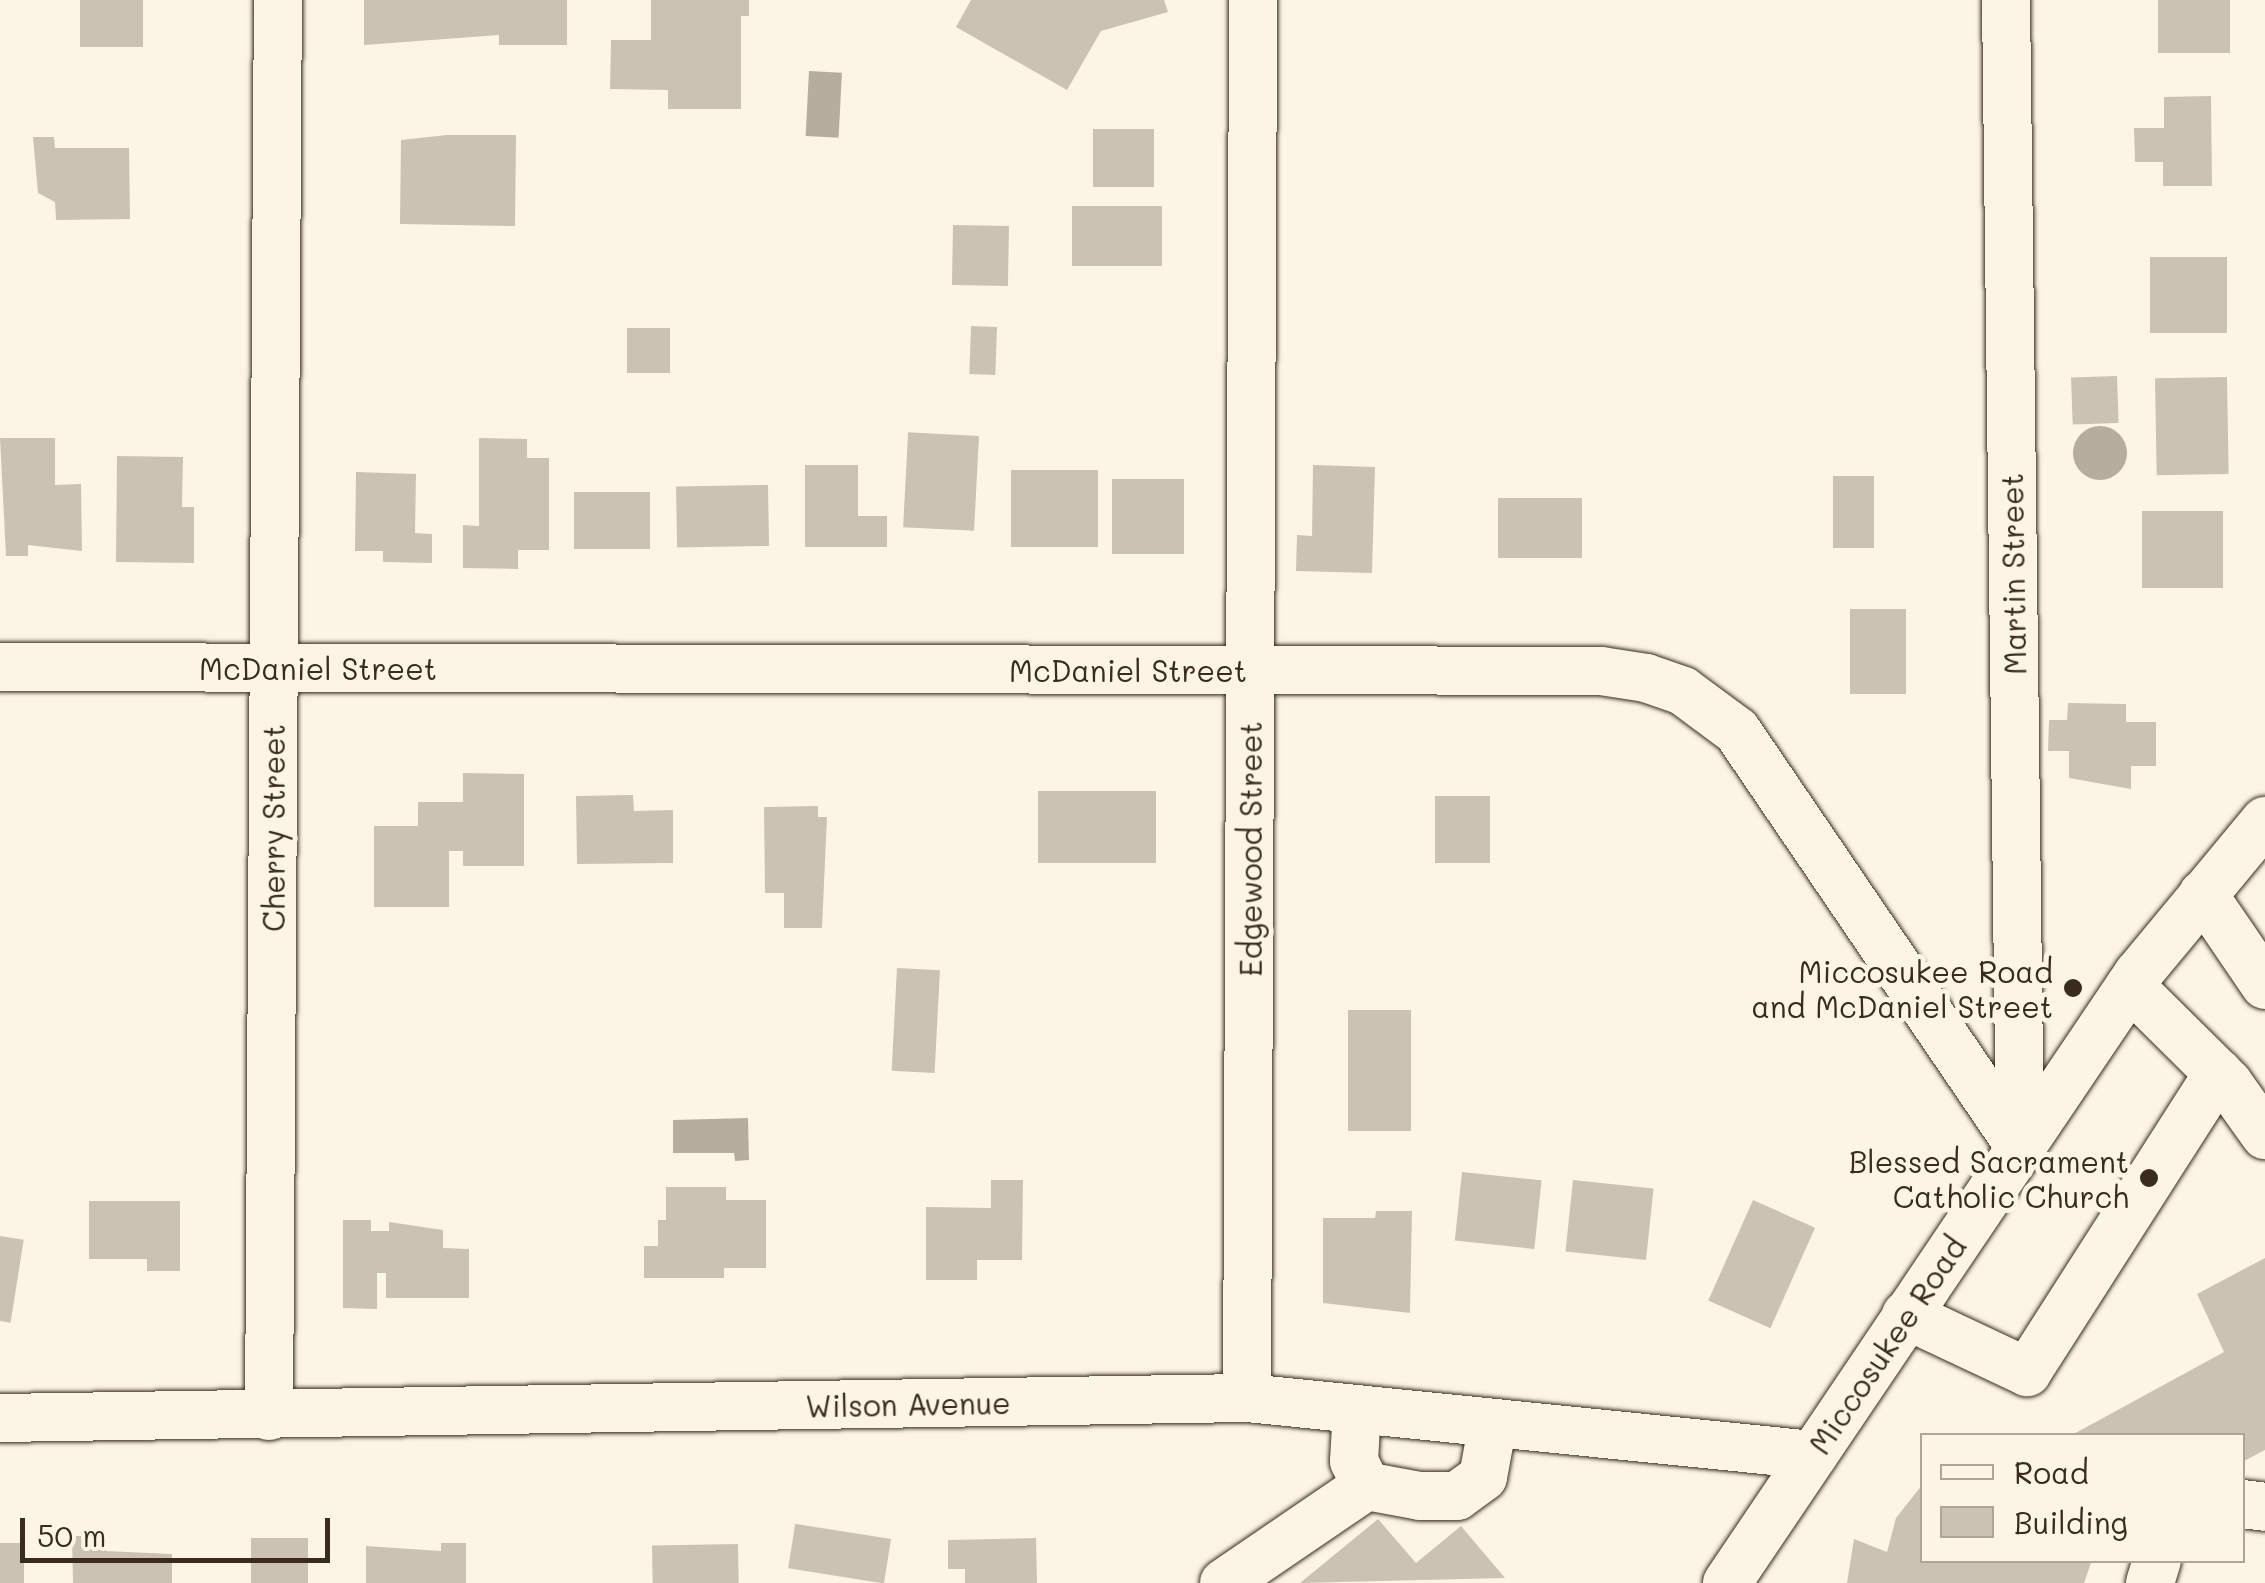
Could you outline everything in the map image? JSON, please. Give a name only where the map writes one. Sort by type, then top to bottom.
[{"type":"street","name":"Cherry Street","points":[[269,1416],[278,0]]},
{"type":"street","name":"Edgewood Street","points":[[1248,1398],[1252,0]]},
{"type":"street","name":"Martin Street","points":[[2006,0],[2020,1147]]},
{"type":"street","name":"McDaniel Street","points":[[0,667],[1601,671],[1683,690],[1738,731],[2020,1147]]},
{"type":"street","name":"Miccosukee Road","points":[[1727,1583],[2130,986],[2265,821]]},
{"type":"street","points":[[2203,894],[2265,985]]},
{"type":"street","points":[[2130,986],[2218,1073],[2265,1135]]},
{"type":"street","points":[[1906,1315],[2027,1372],[2218,1073]]},
{"type":"street","name":"Wilson Avenue","points":[[0,1418],[1248,1398],[1813,1455]]},
{"type":"street","points":[[1357,1409],[1354,1461],[1366,1486]]},
{"type":"street","points":[[1224,1583],[1366,1486],[1457,1496],[1482,1476],[1493,1423]]},
{"type":"shaded area","points":[[809,71],[842,73],[839,138],[806,136]]},
{"type":"shaded area","points":[[2100,426],[2119,434],[2127,453],[2119,472],[2100,480],[2081,472],[2073,453],[2081,434]]},
{"type":"shaded area","points":[[748,1118],[749,1160],[735,1161],[734,1153],[673,1153],[673,1120]]},
{"type":"building","points":[[80,0],[143,0],[143,47],[80,47]]},
{"type":"building","points":[[364,0],[567,0],[567,45],[499,45],[499,35],[364,45]]},
{"type":"building","points":[[651,0],[749,0],[749,16],[741,16],[741,109],[668,109],[668,90],[610,89],[611,40],[651,40]]},
{"type":"building","points":[[971,0],[1164,0],[1168,12],[1101,31],[1067,90],[956,27]]},
{"type":"building","points":[[2158,0],[2230,0],[2230,53],[2158,53]]},
{"type":"building","points":[[2211,96],[2212,186],[2163,186],[2163,162],[2135,162],[2134,128],[2164,128],[2164,97]]},
{"type":"building","points":[[1093,129],[1154,129],[1154,187],[1093,187]]},
{"type":"building","points":[[516,135],[515,226],[400,224],[401,140]]},
{"type":"building","points":[[33,137],[54,137],[55,148],[129,148],[130,219],[56,220],[55,202],[38,193]]},
{"type":"building","points":[[1072,206],[1162,206],[1162,266],[1072,266]]},
{"type":"building","points":[[953,225],[1009,226],[1008,286],[952,285]]},
{"type":"building","points":[[2150,257],[2227,257],[2227,333],[2150,333]]},
{"type":"building","points":[[971,326],[997,327],[995,375],[969,374]]},
{"type":"building","points":[[627,328],[670,328],[670,373],[627,373]]},
{"type":"building","points":[[2117,376],[2119,423],[2073,425],[2071,378]]},
{"type":"building","points":[[2227,377],[2229,474],[2157,475],[2155,378]]},
{"type":"building","points":[[908,432],[979,436],[974,531],[903,527]]},
{"type":"building","points":[[0,438],[55,438],[55,485],[81,484],[82,551],[28,545],[28,556],[6,556]]},
{"type":"building","points":[[479,438],[527,439],[527,458],[549,458],[549,550],[518,550],[518,569],[463,568],[463,525],[479,526]]},
{"type":"building","points":[[117,456],[183,457],[182,507],[194,507],[194,563],[116,562]]},
{"type":"building","points":[[805,465],[858,465],[858,516],[887,516],[887,547],[805,547]]},
{"type":"building","points":[[1313,465],[1375,467],[1372,573],[1296,571],[1297,535],[1312,536]]},
{"type":"building","points":[[1011,470],[1098,470],[1098,547],[1011,547]]},
{"type":"building","points":[[356,472],[416,474],[415,533],[432,534],[432,563],[383,562],[383,551],[355,551]]},
{"type":"building","points":[[1833,476],[1874,476],[1874,548],[1833,548]]},
{"type":"building","points":[[1112,479],[1184,479],[1184,554],[1112,554]]},
{"type":"building","points":[[768,485],[769,546],[677,548],[676,487]]},
{"type":"building","points":[[574,492],[650,492],[650,549],[574,549]]},
{"type":"building","points":[[1498,498],[1582,498],[1582,558],[1498,558]]},
{"type":"building","points":[[2142,511],[2223,511],[2223,588],[2142,588]]},
{"type":"building","points":[[1850,609],[1906,609],[1906,694],[1850,694]]},
{"type":"building","points":[[2068,703],[2126,704],[2126,722],[2156,722],[2156,766],[2131,766],[2131,789],[2069,778],[2069,751],[2048,751],[2049,720],[2067,720]]},
{"type":"building","points":[[463,773],[524,774],[524,866],[463,866],[463,851],[449,851],[449,907],[374,907],[374,826],[418,826],[418,802],[463,802]]},
{"type":"building","points":[[1038,791],[1156,791],[1156,863],[1038,863]]},
{"type":"building","points":[[633,795],[634,811],[673,810],[673,863],[577,864],[576,796]]},
{"type":"building","points":[[1435,796],[1490,796],[1490,863],[1435,863]]},
{"type":"building","points":[[818,806],[818,817],[827,817],[822,928],[784,928],[784,893],[765,893],[764,807]]},
{"type":"building","points":[[897,968],[940,970],[935,1073],[892,1071]]},
{"type":"building","points":[[1348,1010],[1411,1010],[1411,1131],[1348,1131]]},
{"type":"building","points":[[1462,1172],[1542,1180],[1534,1249],[1455,1241]]},
{"type":"building","points":[[991,1180],[1023,1180],[1022,1260],[977,1260],[977,1280],[926,1280],[926,1207],[991,1208]]},
{"type":"building","points":[[1573,1180],[1654,1188],[1646,1260],[1565,1252]]},
{"type":"building","points":[[666,1187],[726,1187],[726,1200],[766,1200],[766,1268],[724,1268],[724,1278],[644,1278],[644,1246],[658,1246],[658,1220],[666,1220]]},
{"type":"building","points":[[1753,1200],[1815,1228],[1770,1328],[1708,1300]]},
{"type":"building","points":[[89,1201],[180,1201],[180,1271],[147,1271],[147,1259],[89,1259]]},
{"type":"building","points":[[1376,1211],[1412,1211],[1410,1313],[1323,1303],[1323,1218],[1375,1218]]},
{"type":"building","points":[[343,1220],[371,1220],[371,1231],[389,1231],[389,1222],[443,1230],[443,1248],[469,1249],[469,1298],[386,1298],[386,1273],[377,1273],[377,1309],[343,1308]]},
{"type":"building","points":[[0,1236],[24,1240],[11,1323],[0,1321]]},
{"type":"building","points":[[2265,1258],[2265,1450],[2245,1460],[2245,1433],[2076,1433],[2224,1352],[2197,1294]]},
{"type":"building","points":[[1920,1488],[1920,1563],[2091,1563],[2084,1583],[1847,1583],[1854,1539],[1887,1552],[1896,1518]]},
{"type":"building","points":[[1378,1519],[1416,1563],[1461,1526],[1505,1578],[1300,1583]]},
{"type":"building","points":[[795,1524],[891,1539],[884,1583],[788,1568]]},
{"type":"building","points":[[72,1536],[106,1536],[106,1551],[172,1554],[172,1583],[73,1583]]},
{"type":"building","points":[[251,1538],[308,1538],[308,1583],[251,1583]]},
{"type":"building","points":[[1036,1538],[1037,1583],[965,1583],[965,1569],[948,1569],[948,1540]]},
{"type":"building","points":[[0,1543],[24,1543],[24,1583],[0,1583]]},
{"type":"building","points":[[441,1543],[466,1543],[466,1583],[366,1583],[366,1546],[441,1551]]},
{"type":"building","points":[[738,1544],[739,1583],[653,1583],[652,1546]]},
{"type":"place","name":"Miccosukee Road and McDaniel Street","points":[[2073,988]]},
{"type":"place","name":"Blessed Sacrament Catholic Church","points":[[2149,1178]]}]
